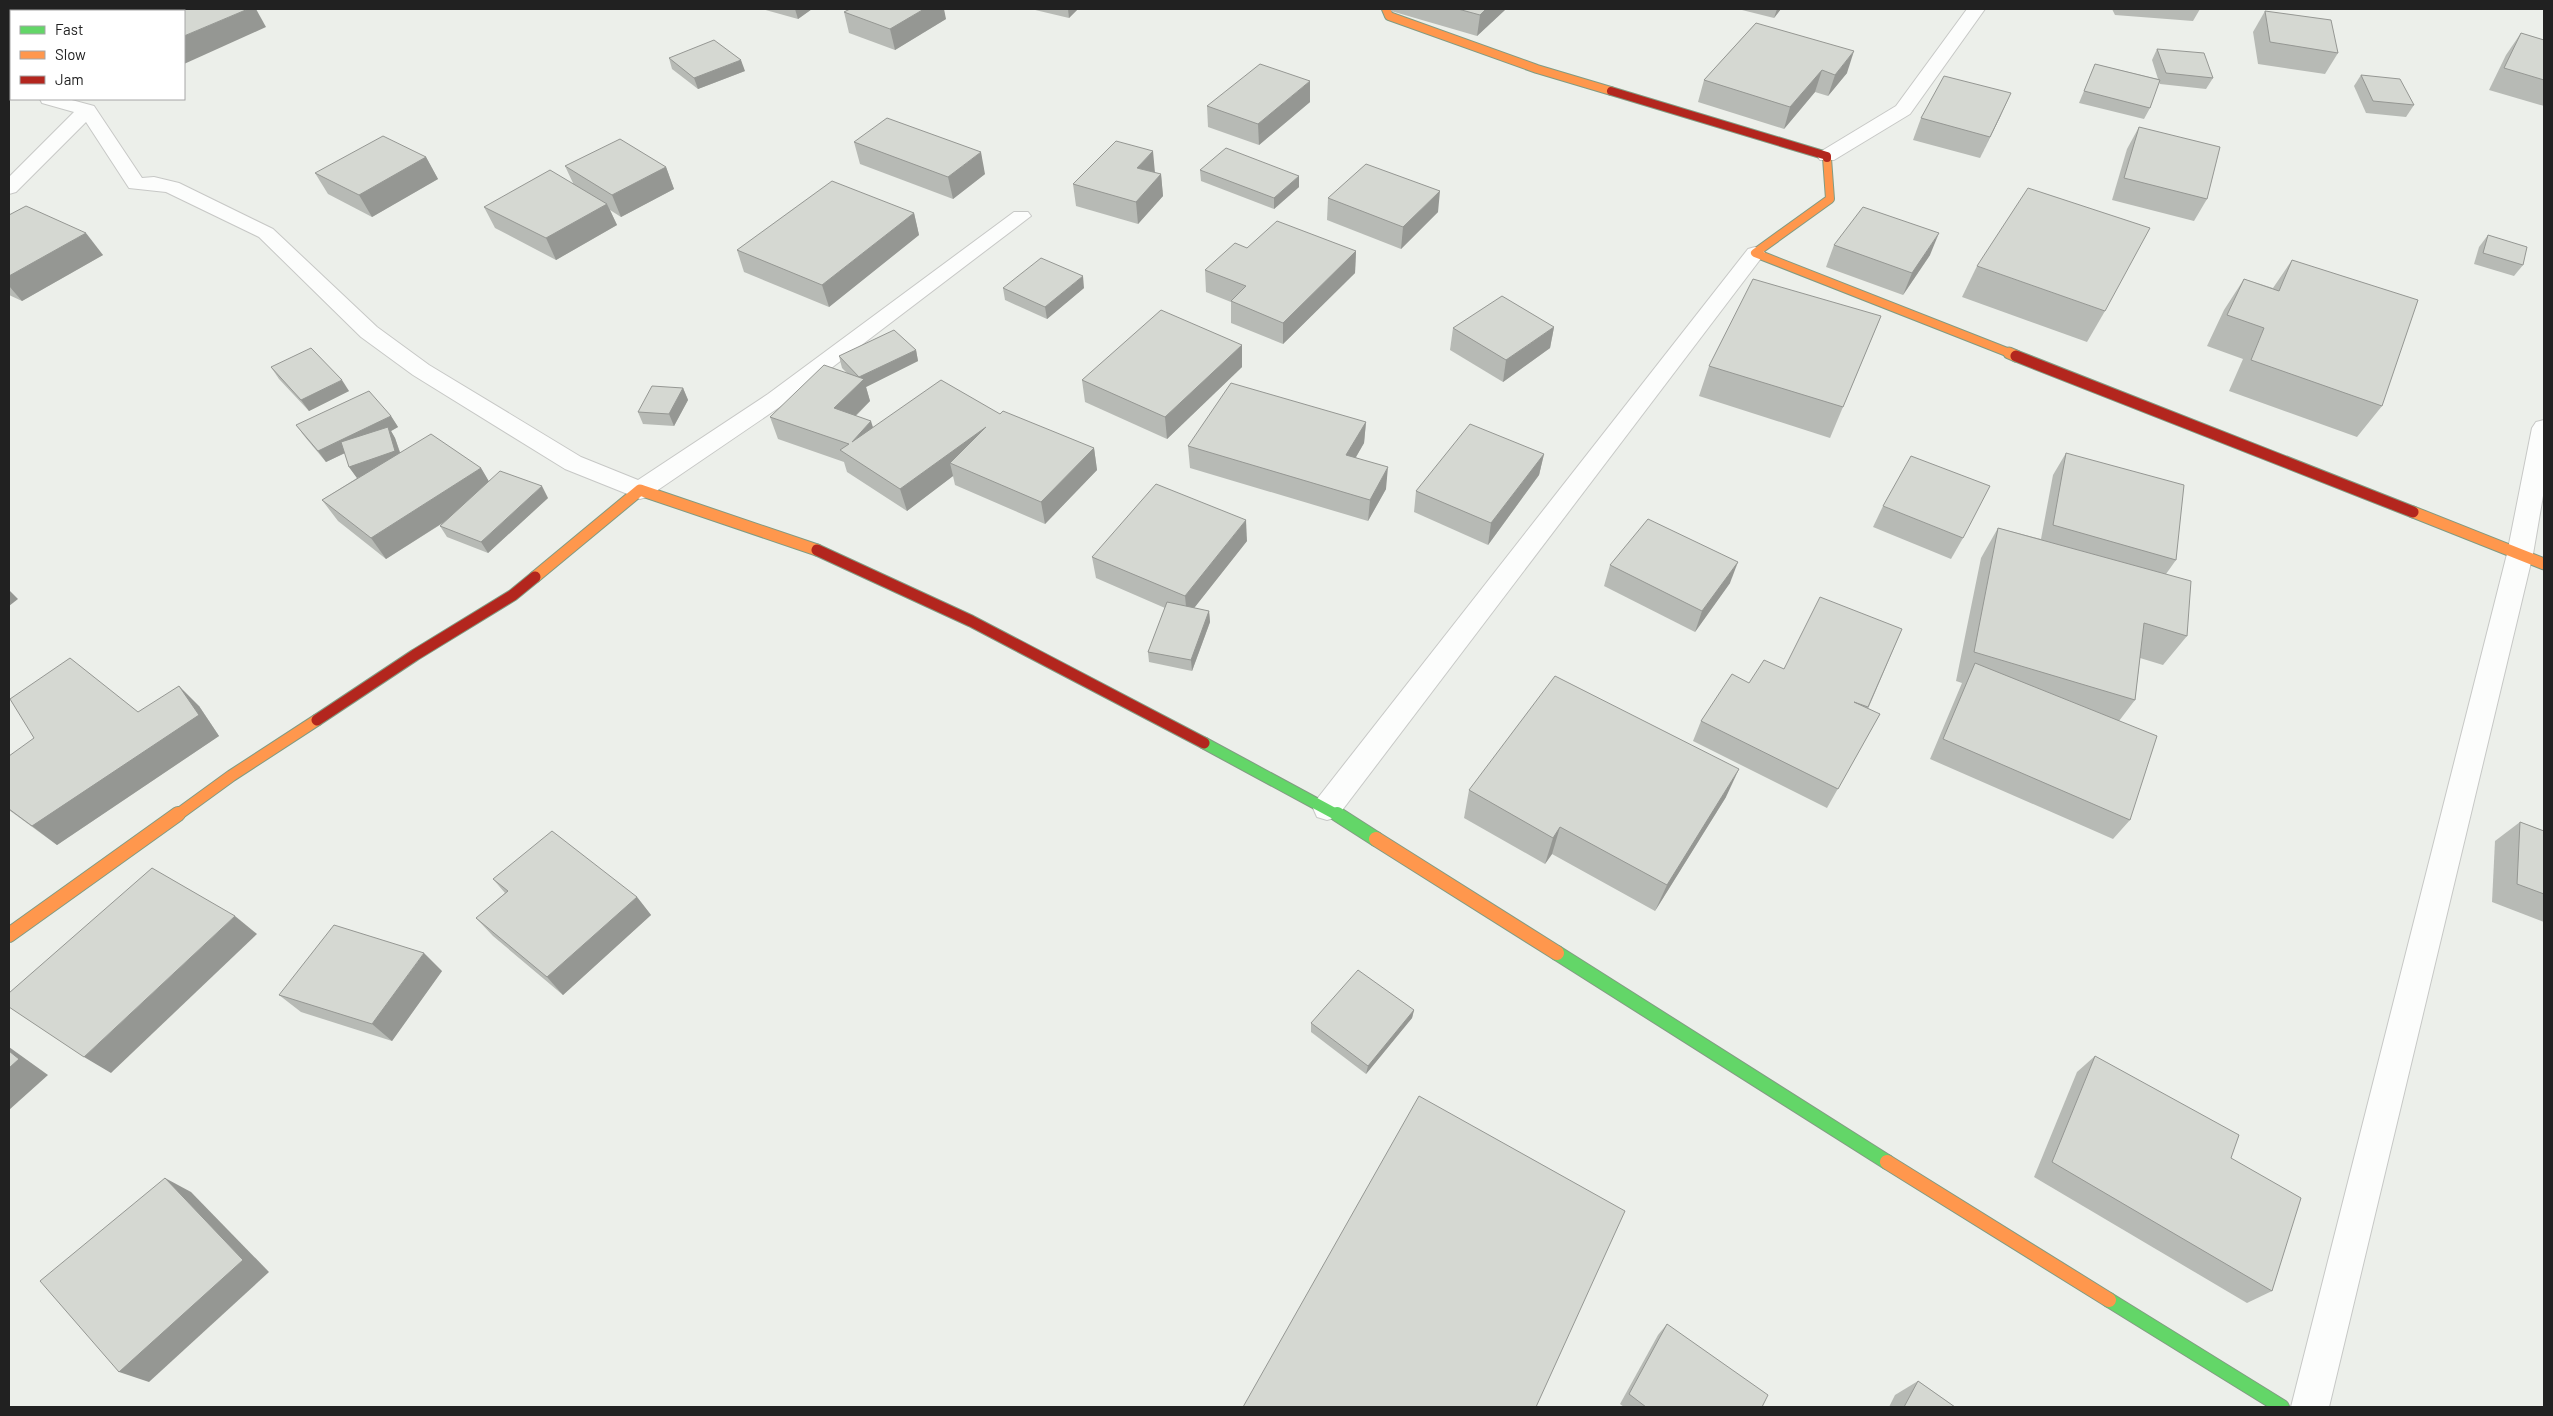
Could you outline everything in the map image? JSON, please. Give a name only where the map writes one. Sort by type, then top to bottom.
[{"type":"street","points":[[1386,9],[1389,16],[1537,69],[1826,156],[1903,110],[1976,9]]},
{"type":"street","points":[[52,100],[86,110],[136,184],[154,183],[172,187],[266,233],[369,332],[421,370],[573,463],[640,490],[807,546],[972,621],[1327,808],[2008,1238],[2282,1407]]},
{"type":"street","points":[[9,188],[86,110]]},
{"type":"street","points":[[1327,808],[1755,254],[1830,199],[1826,156]]},
{"type":"street","points":[[9,935],[231,776],[415,655],[513,595],[640,490],[776,399],[1021,216]]},
{"type":"street","points":[[1755,254],[2532,559]]},
{"type":"street","points":[[2310,1407],[2532,559],[2544,428]]},
{"type":"building","points":[[248,9],[185,36],[185,10],[171,10]]},
{"type":"building","points":[[850,9],[924,9],[890,29],[844,12]]},
{"type":"building","points":[[1458,9],[1486,9],[1480,15]]},
{"type":"building","points":[[2265,11],[2331,20],[2338,53],[2270,42]]},
{"type":"building","points":[[1756,23],[1854,51],[1835,75],[1822,70],[1790,107],[1704,80]]},
{"type":"building","points":[[10,24],[10,44],[9,44]]},
{"type":"building","points":[[2521,33],[2544,40],[2544,80],[2504,68]]},
{"type":"building","points":[[714,40],[741,60],[694,78],[669,58]]},
{"type":"building","points":[[2157,49],[2204,53],[2213,78],[2166,73]]},
{"type":"building","points":[[1260,64],[1310,81],[1258,124],[1207,106]]},
{"type":"building","points":[[2095,64],[2160,80],[2150,108],[2084,91]]},
{"type":"building","points":[[2361,75],[2400,79],[2414,105],[2373,101]]},
{"type":"building","points":[[1944,76],[2011,93],[1990,137],[1921,118]]},
{"type":"building","points":[[887,118],[981,152],[948,177],[854,142]]},
{"type":"building","points":[[2139,127],[2220,147],[2207,199],[2124,178]]},
{"type":"building","points":[[383,136],[426,157],[359,195],[315,173]]},
{"type":"building","points":[[620,139],[666,167],[612,195],[565,166]]},
{"type":"building","points":[[1116,141],[1153,151],[1137,168],[1161,174],[1136,202],[1073,184]]},
{"type":"building","points":[[1226,148],[1299,176],[1274,198],[1200,170]]},
{"type":"building","points":[[1366,164],[1440,191],[1403,227],[1328,198]]},
{"type":"building","points":[[550,170],[607,204],[546,238],[484,207]]},
{"type":"building","points":[[832,181],[914,213],[822,285],[737,250]]},
{"type":"building","points":[[2028,188],[2150,228],[2105,311],[1977,266]]},
{"type":"building","points":[[26,206],[86,233],[9,276],[9,215]]},
{"type":"building","points":[[1863,207],[1939,233],[1912,273],[1834,245]]},
{"type":"building","points":[[1277,221],[1356,251],[1283,323],[1231,301],[1246,286],[1205,270],[1235,243],[1247,248]]},
{"type":"building","points":[[2488,235],[2527,247],[2523,265],[2483,253]]},
{"type":"building","points":[[1041,258],[1083,276],[1045,307],[1003,288]]},
{"type":"building","points":[[2292,260],[2418,300],[2382,406],[2251,360],[2264,328],[2227,315],[2244,279],[2279,291]]},
{"type":"building","points":[[1753,279],[1881,316],[1843,407],[1709,366]]},
{"type":"building","points":[[1502,296],[1554,327],[1506,360],[1453,328]]},
{"type":"building","points":[[1161,310],[1242,345],[1165,417],[1082,380]]},
{"type":"building","points":[[894,330],[916,350],[859,377],[839,356]]},
{"type":"building","points":[[311,348],[342,380],[301,400],[271,367]]},
{"type":"building","points":[[824,365],[864,379],[834,408],[871,421],[852,442],[941,380],[1000,414],[1003,411],[1094,448],[1041,502],[950,463],[986,427],[900,489],[840,450],[849,444],[770,417]]},
{"type":"building","points":[[1231,383],[1366,422],[1346,455],[1388,467],[1370,500],[1188,446]]},
{"type":"building","points":[[652,386],[683,388],[669,414],[638,412]]},
{"type":"building","points":[[369,391],[391,416],[318,451],[296,425]]},
{"type":"building","points":[[1470,424],[1544,454],[1491,523],[1416,491]]},
{"type":"building","points":[[388,427],[395,451],[349,467],[341,442]]},
{"type":"building","points":[[431,434],[481,468],[371,538],[322,500]]},
{"type":"building","points":[[2066,453],[2184,485],[2176,560],[2053,525]]},
{"type":"building","points":[[1911,456],[1990,486],[1963,538],[1883,506]]},
{"type":"building","points":[[500,471],[542,486],[481,542],[440,526]]},
{"type":"building","points":[[1156,484],[1246,520],[1185,596],[1092,557]]},
{"type":"building","points":[[1648,519],[1738,562],[1702,611],[1610,565]]},
{"type":"building","points":[[1998,528],[2191,581],[2187,636],[2144,623],[2135,700],[1974,652]]},
{"type":"building","points":[[1820,597],[1902,629],[1868,707],[1854,702],[1880,714],[1838,789],[1701,721],[1732,674],[1749,683],[1764,660],[1784,669]]},
{"type":"building","points":[[1167,602],[1209,611],[1191,660],[1148,652]]},
{"type":"building","points":[[70,658],[138,712],[179,686],[199,715],[32,826],[9,809],[9,756],[34,738],[10,699]]},
{"type":"building","points":[[1975,663],[2157,736],[2130,820],[1943,739]]},
{"type":"building","points":[[1555,676],[1739,769],[1667,885],[1560,827],[1553,838],[1469,790]]},
{"type":"building","points":[[2520,822],[2544,831],[2544,894],[2517,884]]},
{"type":"building","points":[[552,831],[637,897],[547,977],[476,918],[508,891],[493,879]]},
{"type":"building","points":[[152,868],[235,916],[84,1057],[9,1007],[9,993]]},
{"type":"building","points":[[334,925],[424,953],[372,1024],[279,995]]},
{"type":"building","points":[[1358,970],[1414,1010],[1368,1066],[1311,1023]]},
{"type":"building","points":[[9,1051],[19,1059],[9,1068]]},
{"type":"building","points":[[2095,1056],[2239,1135],[2231,1158],[2301,1198],[2272,1291],[2052,1162]]},
{"type":"building","points":[[1419,1096],[1625,1211],[1536,1407],[1243,1407]]},
{"type":"building","points":[[165,1178],[243,1260],[119,1372],[40,1281]]},
{"type":"building","points":[[1667,1324],[1768,1395],[1762,1407],[1646,1407],[1629,1394]]},
{"type":"building","points":[[1918,1381],[1955,1407],[1904,1407]]},
{"type":"traffic: fast","points":[[1204,743],[1327,808],[1376,839]]},
{"type":"traffic: fast","points":[[1557,953],[1887,1162]]},
{"type":"traffic: fast","points":[[2109,1300],[2282,1407]]},
{"type":"traffic: slow","points":[[1386,9],[1389,16],[1537,69],[1611,91]]},
{"type":"traffic: slow","points":[[1827,158],[1830,199],[1755,253],[2016,356]]},
{"type":"traffic: slow","points":[[535,577],[640,490],[817,550]]},
{"type":"traffic: slow","points":[[2413,512],[2544,564]]},
{"type":"traffic: slow","points":[[9,935],[231,776],[317,720]]},
{"type":"traffic: slow","points":[[1376,839],[1557,953]]},
{"type":"traffic: slow","points":[[1887,1162],[2109,1300]]},
{"type":"traffic: jam","points":[[1611,91],[1827,156],[1827,158]]},
{"type":"traffic: jam","points":[[2016,356],[2413,512]]},
{"type":"traffic: jam","points":[[817,550],[971,621],[1204,743]]},
{"type":"traffic: jam","points":[[317,720],[415,655],[513,595],[535,577]]}]
